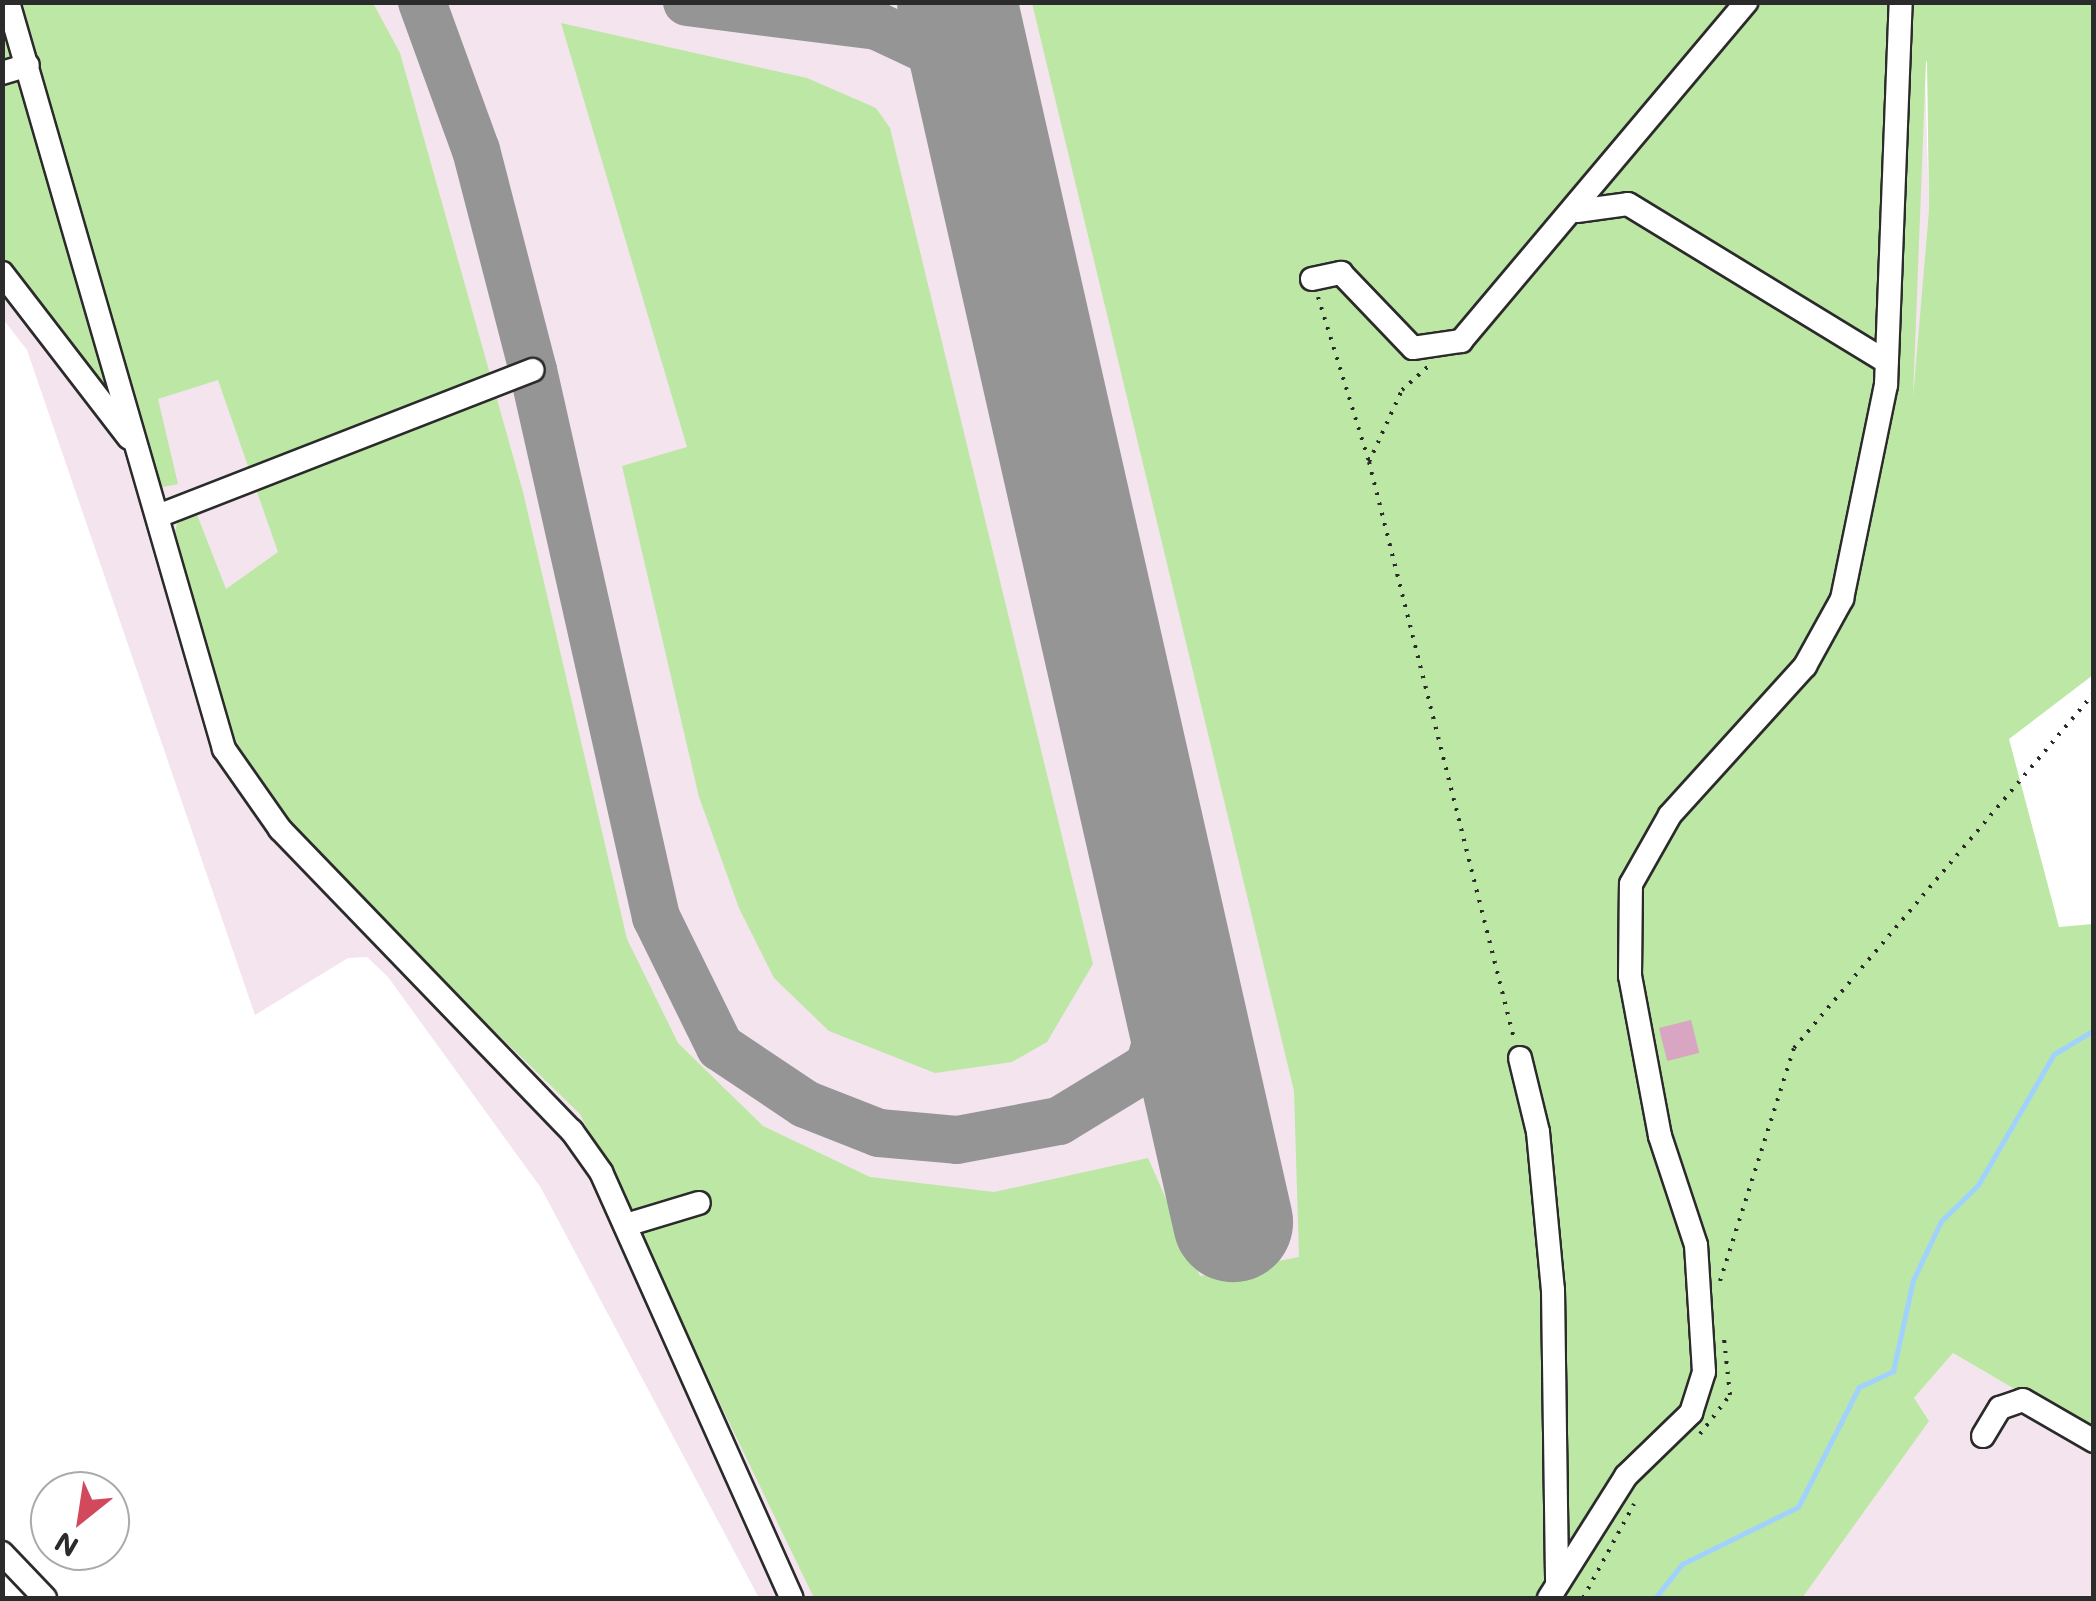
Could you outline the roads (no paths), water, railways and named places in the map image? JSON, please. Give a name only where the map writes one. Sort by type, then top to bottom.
[{"type":"lane","points":[[8,2],[224,749],[249,789],[348,906],[572,1130],[626,1224],[792,1598]]},
{"type":"lane","points":[[1312,278],[1341,273],[1413,348],[1460,341],[1576,211],[1746,2]]},
{"type":"lane","points":[[1553,1591],[1626,1476],[1691,1413],[1704,1372],[1696,1245],[1660,1136],[1630,976],[1632,884],[1670,815],[1826,638],[1858,544],[1888,362],[1901,2]]},
{"type":"lane","points":[[2,72],[28,65]]},
{"type":"lane","points":[[1576,211],[1628,204],[1888,362]]},
{"type":"lane","points":[[2,273],[136,449]]},
{"type":"lane","points":[[158,516],[534,370]]},
{"type":"lane","points":[[1520,1058],[1538,1132],[1553,1290],[1553,1591]]},
{"type":"lane","points":[[626,1224],[699,1203]]},
{"type":"lane","points":[[1984,1436],[2000,1408],[2022,1400],[2094,1441]]},
{"type":"lane","points":[[2,1553],[45,1598]]},
{"type":"waterway","points":[[1655,1598],[1682,1564],[1798,1507],[1859,1387],[1893,1371],[1913,1280],[1941,1221],[1978,1185],[2054,1054],[2094,1030]]}]
